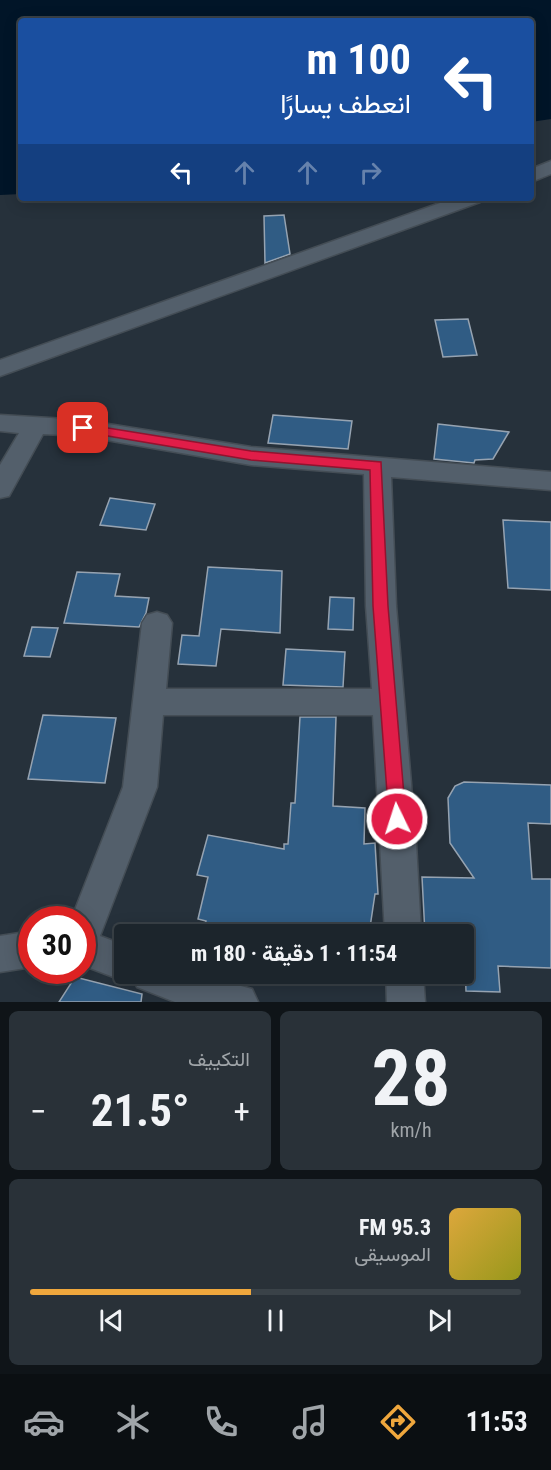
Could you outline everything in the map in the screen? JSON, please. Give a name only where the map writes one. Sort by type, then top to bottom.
[{"type":"street","points":[[534,175],[551,167]]},
{"type":"street","points":[[0,368],[465,201]]},
{"type":"street","points":[[0,423],[83,428],[251,456],[551,481]]},
{"type":"street","points":[[0,489],[36,424]]},
{"type":"street","points":[[377,466],[381,606],[402,924]]},
{"type":"street","points":[[94,906],[140,787],[157,623]]},
{"type":"street","points":[[149,702],[389,702]]},
{"type":"street","points":[[0,954],[18,951]]},
{"type":"street","points":[[96,952],[114,959]]},
{"type":"street","points":[[176,984],[218,1000]]},
{"type":"street","points":[[405,984],[406,1002]]},
{"type":"water","points":[[0,0],[551,0],[551,119],[534,122],[534,18],[18,18],[18,194],[0,195]]},
{"type":"building","points":[[284,215],[290,254],[265,263],[264,216]]},
{"type":"building","points":[[468,319],[477,355],[443,357],[435,320]]},
{"type":"building","points":[[273,415],[352,421],[348,449],[268,443]]},
{"type":"building","points":[[438,424],[509,432],[493,459],[475,460],[474,463],[434,459]]},
{"type":"building","points":[[110,498],[155,504],[146,530],[100,525]]},
{"type":"building","points":[[503,520],[551,522],[551,590],[508,588]]},
{"type":"building","points":[[208,567],[282,571],[280,633],[221,629],[216,666],[178,664],[182,635],[199,636]]},
{"type":"building","points":[[77,572],[120,574],[115,596],[149,598],[146,613],[139,627],[64,623]]},
{"type":"building","points":[[330,597],[354,598],[353,630],[328,629]]},
{"type":"building","points":[[32,627],[58,628],[50,657],[24,656]]},
{"type":"building","points":[[286,649],[345,652],[343,687],[283,685]]},
{"type":"building","points":[[43,715],[116,718],[105,783],[28,779]]},
{"type":"building","points":[[300,717],[336,717],[333,806],[365,808],[364,844],[375,843],[378,894],[375,894],[370,924],[205,924],[206,921],[198,919],[208,877],[197,875],[208,835],[284,849],[284,844],[288,844],[291,803],[295,803]]},
{"type":"building","points":[[464,782],[551,785],[551,824],[528,823],[532,879],[551,879],[551,968],[498,966],[500,992],[466,991],[466,984],[474,984],[474,924],[424,924],[422,877],[474,878],[450,843],[448,798],[455,786]]},
{"type":"building","points":[[96,982],[142,994],[141,1002],[59,1002],[71,984]]},
{"type":"route","points":[[83,428],[251,456],[377,466],[381,606],[397,819]]}]
